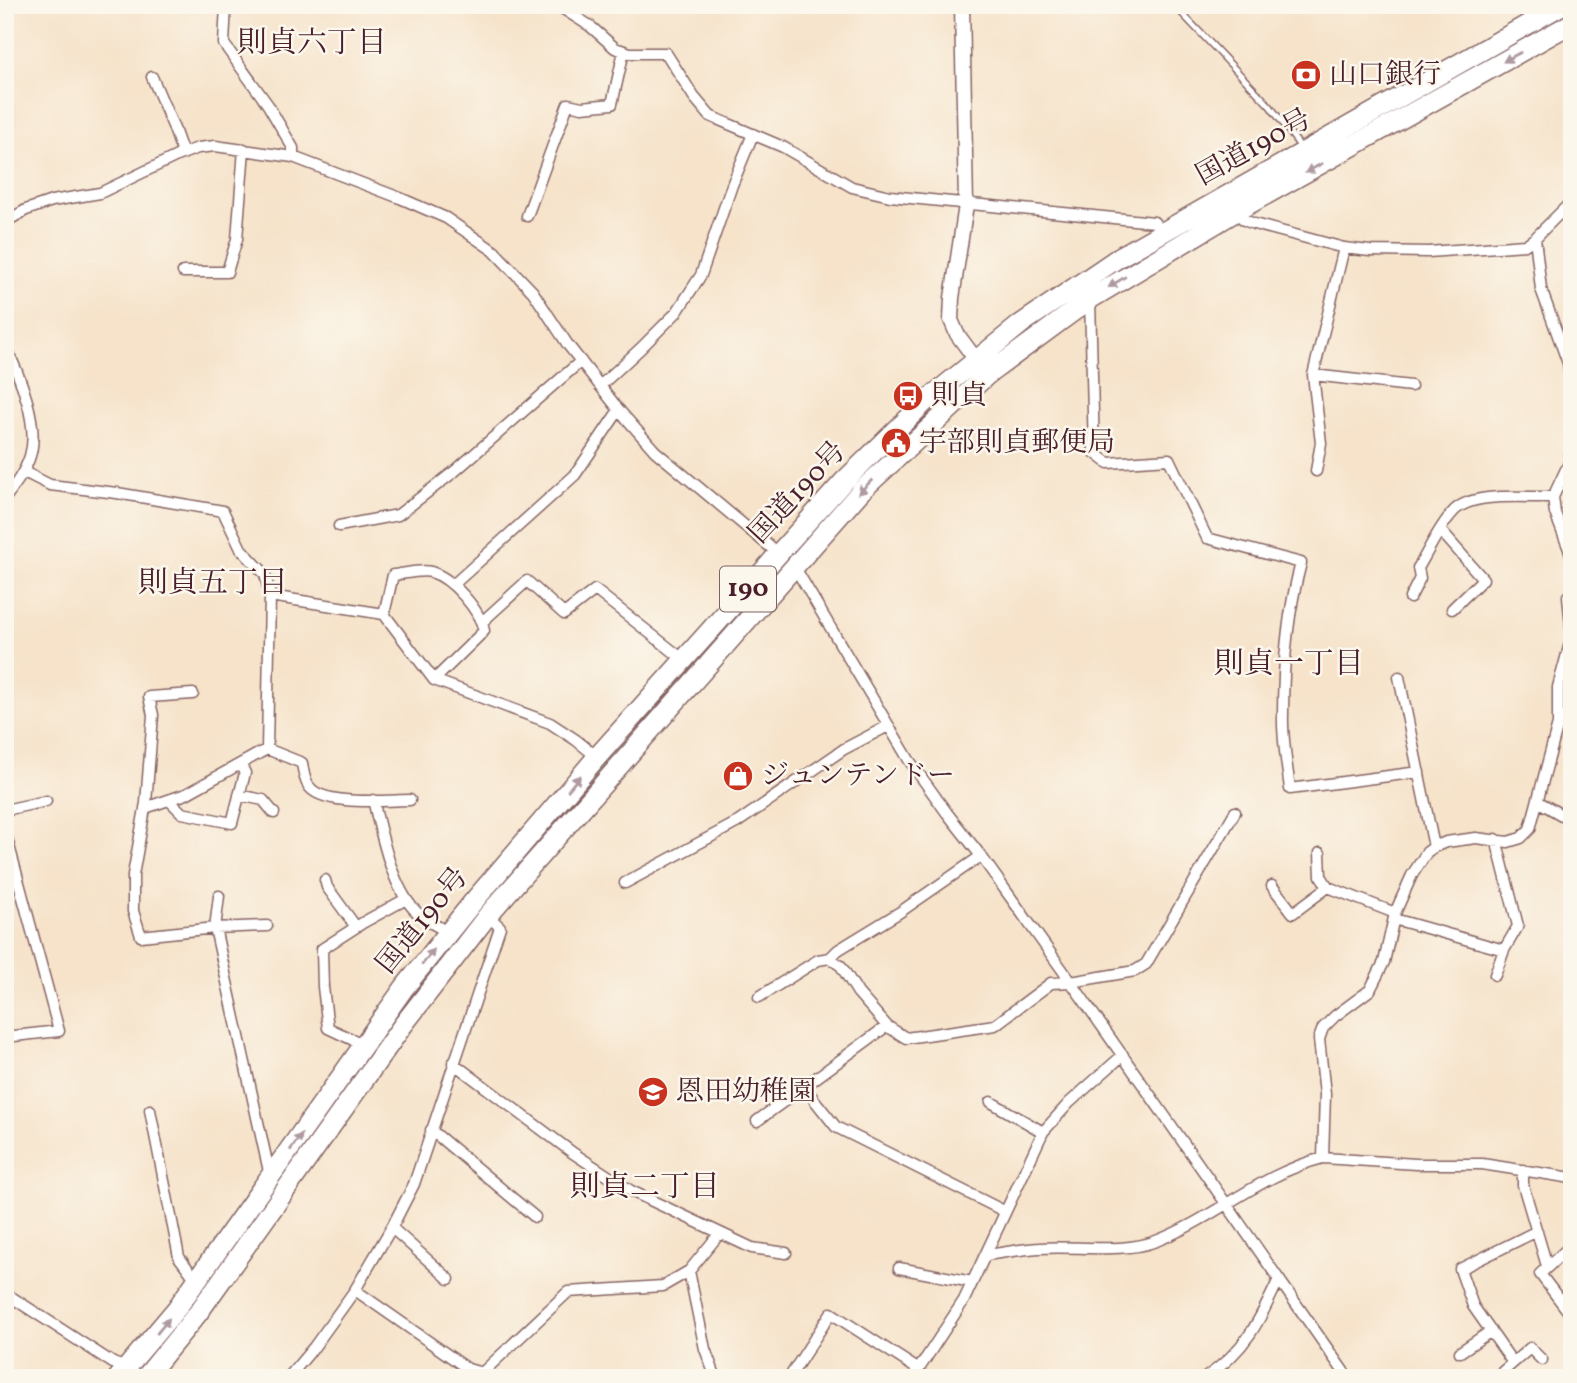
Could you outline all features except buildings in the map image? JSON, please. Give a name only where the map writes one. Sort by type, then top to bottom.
[{"type":"highway","name":"国道190号","points":[[982,367],[1090,299],[1305,152],[1562,5]]},
{"type":"highway","name":"国道190号","points":[[149,1377],[198,1313],[403,1025],[480,908],[597,757],[684,660],[861,491],[982,367],[1068,291],[1161,232],[1230,204],[1572,23]]},
{"type":"highway","name":"国道190号","points":[[123,1373],[197,1281],[404,988],[448,932],[480,908],[787,560]]},
{"type":"street","points":[[226,5],[224,44],[268,105],[293,148],[293,157]]},
{"type":"street","points":[[557,5],[590,26],[615,48],[630,53],[666,53],[694,97],[710,116],[783,147],[852,187],[890,196],[965,205],[1154,222],[1161,232]]},
{"type":"street","points":[[962,5],[965,205],[951,320],[982,367]]},
{"type":"street","points":[[527,216],[568,104],[582,107],[612,104],[624,51]]},
{"type":"street","points":[[152,77],[183,154]]},
{"type":"street","points":[[600,386],[677,312],[701,275],[753,134]]},
{"type":"street","points":[[5,222],[26,210],[52,201],[100,193],[183,154],[198,148],[215,146],[293,157],[346,176],[446,218],[494,251],[533,292],[568,345],[655,451],[787,560],[888,726],[947,814],[981,856],[1071,982],[1349,1378]]},
{"type":"street","points":[[183,272],[227,272],[237,239],[244,149]]},
{"type":"street","points":[[1230,204],[1244,220],[1254,224],[1344,248],[1428,252],[1525,245],[1572,201]]},
{"type":"street","points":[[1535,238],[1541,289],[1568,363],[1572,386]]},
{"type":"street","points":[[1316,471],[1321,443],[1313,375],[1344,248]]},
{"type":"street","points":[[1090,299],[1094,452],[1108,463],[1169,459],[1207,538],[1301,563],[1289,619],[1283,715],[1290,789],[1419,772]]},
{"type":"street","points":[[5,346],[29,403],[32,453],[24,472],[5,498]]},
{"type":"street","points":[[339,526],[398,515],[455,471],[581,361]]},
{"type":"street","points":[[1313,375],[1411,386]]},
{"type":"street","points":[[454,584],[575,475],[619,410]]},
{"type":"street","points":[[1572,442],[1569,463],[1553,497],[1555,513],[1572,557]]},
{"type":"street","points":[[24,472],[50,485],[223,511],[240,549],[265,574],[270,596],[267,749]]},
{"type":"street","points":[[1410,598],[1420,578],[1418,568],[1453,512],[1464,504],[1479,499],[1553,497]]},
{"type":"street","points":[[1441,531],[1483,579],[1452,609]]},
{"type":"street","points":[[384,614],[393,575],[430,571],[454,584],[482,622],[485,631],[434,680]]},
{"type":"street","points":[[482,622],[527,581],[564,614],[594,590],[684,660]]},
{"type":"street","points":[[270,596],[384,614],[434,680],[550,723],[597,757]]},
{"type":"street","points":[[1322,1158],[1325,1094],[1319,1039],[1322,1028],[1370,990],[1384,962],[1395,916],[1412,875],[1427,852],[1446,842],[1476,838],[1508,842],[1521,838],[1530,829],[1558,724],[1558,687],[1572,636],[1568,596],[1572,596]]},
{"type":"street","points":[[1399,677],[1434,847]]},
{"type":"street","points":[[193,694],[149,697],[153,715],[145,808],[133,875],[133,911],[141,936],[215,928],[267,926]]},
{"type":"street","points":[[625,883],[738,822],[844,749],[888,726]]},
{"type":"street","points":[[145,808],[187,794],[267,749]]},
{"type":"street","points":[[267,749],[302,763],[308,786],[319,795],[336,799],[411,800]]},
{"type":"street","points":[[169,800],[182,813],[232,823],[245,773],[240,764]]},
{"type":"street","points":[[239,795],[263,800],[274,813]]},
{"type":"street","points":[[373,800],[390,860],[406,899],[420,915],[448,932]]},
{"type":"street","points":[[5,810],[46,801]]},
{"type":"street","points":[[1539,802],[1572,821]]},
{"type":"street","points":[[830,958],[841,966],[858,993],[887,1026],[906,1038],[995,1025],[1051,982],[1071,982],[1135,971],[1146,964],[1235,812]]},
{"type":"street","points":[[5,831],[59,1031],[5,1037]]},
{"type":"street","points":[[1495,975],[1504,950],[1518,926],[1496,839]]},
{"type":"street","points":[[1320,853],[1321,876],[1328,887],[1395,916],[1504,950]]},
{"type":"street","points":[[759,997],[817,960],[830,958],[838,950],[900,912],[981,856]]},
{"type":"street","points":[[325,880],[327,887],[356,927]]},
{"type":"street","points":[[1272,886],[1293,913],[1328,887]]},
{"type":"street","points":[[219,896],[215,928],[271,1178]]},
{"type":"street","points":[[364,1045],[328,1028],[322,949],[406,899]]},
{"type":"street","points":[[288,1378],[355,1290],[414,1184],[500,927],[480,908]]},
{"type":"street","points":[[757,1121],[887,1026]]},
{"type":"street","points":[[789,1378],[831,1313],[916,1374],[964,1300],[1043,1132],[1069,1103],[1122,1055]]},
{"type":"street","points":[[453,1063],[572,1153],[631,1191],[752,1248],[786,1253]]},
{"type":"street","points":[[804,1087],[836,1127],[1004,1211]]},
{"type":"street","points":[[991,1102],[1043,1132]]},
{"type":"street","points":[[150,1110],[179,1256],[197,1281]]},
{"type":"street","points":[[431,1130],[535,1217]]},
{"type":"street","points":[[986,1255],[1039,1248],[1128,1247],[1154,1242],[1190,1226],[1263,1182],[1322,1158],[1416,1164],[1482,1164],[1572,1178]]},
{"type":"street","points":[[1522,1170],[1523,1185],[1547,1266]]},
{"type":"street","points":[[391,1228],[449,1279]]},
{"type":"street","points":[[1513,1363],[1473,1306],[1460,1269],[1537,1231]]},
{"type":"street","points":[[355,1290],[468,1369],[482,1373],[568,1292],[663,1286],[689,1271],[720,1233]]},
{"type":"street","points":[[1564,1251],[1540,1273],[1568,1311]]},
{"type":"street","points":[[899,1268],[972,1282]]},
{"type":"street","points":[[689,1271],[705,1349],[716,1378]]},
{"type":"street","points":[[1205,1378],[1220,1368],[1255,1329],[1279,1279]]},
{"type":"street","points":[[5,1293],[102,1356],[123,1373],[149,1377]]},
{"type":"street","points":[[1460,1352],[1491,1331]]},
{"type":"street","points":[[1500,1374],[1531,1348],[1542,1360]]},
{"type":"lane","points":[[1174,5],[1270,106],[1305,152]]},
{"type":"green space","points":[[768,579],[771,582],[498,890],[494,888]]},
{"type":"green space","points":[[471,917],[474,921],[228,1260],[158,1349],[155,1347],[458,931]]},
{"type":"place","name":"山口銀行","points":[[1306,75]]},
{"type":"place","name":"則貞","points":[[908,396]]},
{"type":"place","name":"宇部則貞郵便局","points":[[896,443]]},
{"type":"place","name":"ジュンテンドー","points":[[738,776]]},
{"type":"place","name":"恩田幼稚園","points":[[653,1092]]},
{"type":"district","name":"則貞六丁目","points":[[312,44]]},
{"type":"district","name":"則貞五丁目","points":[[213,584]]},
{"type":"district","name":"則貞一丁目","points":[[1289,665]]},
{"type":"district","name":"則貞二丁目","points":[[645,1188]]}]
